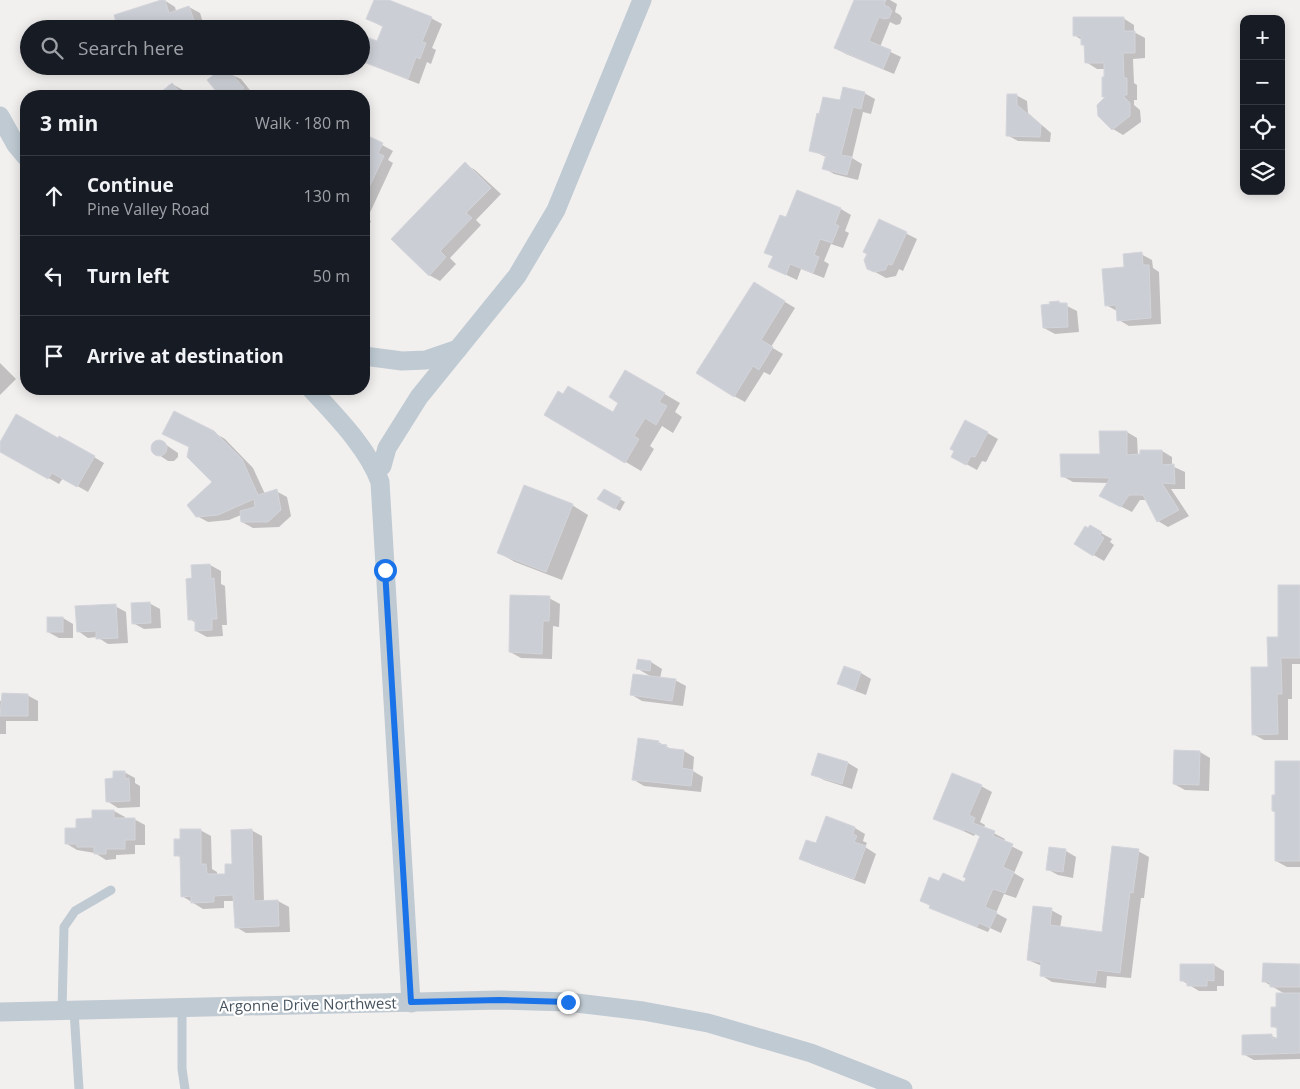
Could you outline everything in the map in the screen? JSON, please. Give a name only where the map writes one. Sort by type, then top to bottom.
[{"type":"street","points":[[376,470],[382,466],[387,448],[419,397],[517,276],[556,210],[642,0]]},
{"type":"street","points":[[0,116],[20,150]]},
{"type":"street","points":[[370,357],[402,361],[426,360],[458,349]]},
{"type":"street","points":[[316,395],[364,450],[376,470],[380,482],[411,1002]]},
{"type":"street","name":"Argonne Drive Northwest","points":[[0,1012],[499,1000],[568,1002],[643,1011],[708,1023],[811,1053],[902,1089]]},
{"type":"lane","points":[[79,1089],[68,1011],[64,926],[75,911],[111,890]]},
{"type":"lane","points":[[182,1008],[182,1069],[186,1089]]},
{"type":"building","points":[[165,0],[169,13],[189,6],[194,20],[115,20],[114,15]]},
{"type":"building","points":[[374,0],[389,0],[432,17],[422,42],[426,43],[420,59],[416,57],[408,79],[370,64],[370,38],[377,41],[383,26],[366,19]]},
{"type":"building","points":[[854,0],[886,0],[884,5],[892,11],[889,18],[879,17],[869,41],[891,50],[883,69],[834,48]]},
{"type":"building","points":[[1073,17],[1124,17],[1124,31],[1135,31],[1135,53],[1123,53],[1124,78],[1127,78],[1127,95],[1124,95],[1124,97],[1130,103],[1130,116],[1112,130],[1098,116],[1097,105],[1105,97],[1102,97],[1104,63],[1085,63],[1084,45],[1081,45],[1081,36],[1073,36]]},
{"type":"building","points":[[213,75],[233,75],[244,88],[242,90],[215,90],[207,80]]},
{"type":"building","points":[[172,83],[178,90],[163,90]]},
{"type":"building","points":[[843,87],[865,92],[861,109],[853,107],[841,155],[852,157],[847,175],[822,169],[826,155],[809,151],[817,113],[819,114],[823,97],[840,100]]},
{"type":"building","points":[[1007,94],[1017,94],[1017,105],[1041,125],[1040,137],[1006,136]]},
{"type":"building","points":[[370,137],[383,143],[378,153],[384,156],[370,185]]},
{"type":"building","points":[[465,162],[491,188],[466,213],[472,218],[440,251],[446,257],[429,276],[391,239]]},
{"type":"building","points":[[797,190],[841,208],[835,224],[839,226],[832,243],[820,239],[814,255],[819,257],[813,273],[790,264],[786,275],[768,267],[773,256],[764,253],[780,215],[786,217]]},
{"type":"building","points":[[879,219],[907,232],[892,265],[888,264],[885,270],[874,272],[867,269],[864,260],[867,254],[863,252]]},
{"type":"building","points":[[1142,252],[1143,265],[1149,265],[1151,318],[1117,321],[1116,305],[1105,306],[1102,269],[1124,267],[1123,254]]},
{"type":"building","points":[[754,282],[785,301],[761,340],[773,347],[759,370],[753,366],[734,397],[696,373]]},
{"type":"building","points":[[1059,301],[1059,303],[1067,303],[1068,327],[1043,328],[1041,305]]},
{"type":"building","points":[[625,370],[665,393],[659,402],[667,406],[656,425],[645,418],[634,436],[639,439],[625,463],[544,415],[558,391],[563,394],[568,386],[613,412],[618,403],[609,397]]},
{"type":"building","points":[[174,411],[214,431],[242,459],[258,495],[277,489],[281,510],[268,522],[241,522],[240,511],[255,507],[254,499],[218,515],[196,517],[187,505],[212,482],[187,457],[189,447],[162,434]]},
{"type":"building","points":[[16,414],[95,456],[77,487],[52,473],[48,479],[0,452],[0,442]]},
{"type":"building","points":[[965,420],[988,432],[975,457],[971,456],[966,465],[951,457],[954,451],[950,449]]},
{"type":"building","points":[[1099,431],[1127,431],[1127,455],[1140,454],[1140,450],[1162,450],[1162,465],[1174,464],[1175,484],[1162,483],[1179,510],[1157,522],[1143,495],[1129,495],[1121,507],[1099,496],[1110,478],[1061,477],[1060,454],[1100,454]]},
{"type":"building","points":[[159,440],[165,442],[167,448],[165,454],[159,456],[153,454],[151,448],[153,442]]},
{"type":"building","points":[[524,485],[573,504],[546,572],[497,553]]},
{"type":"building","points":[[604,489],[621,498],[615,509],[597,499]]},
{"type":"building","points":[[1090,525],[1102,532],[1100,535],[1104,538],[1093,556],[1074,544],[1085,526],[1088,528]]},
{"type":"building","points":[[210,564],[211,579],[214,578],[217,619],[212,619],[212,630],[195,631],[195,620],[188,620],[186,579],[192,578],[191,565]]},
{"type":"building","points":[[1278,585],[1300,585],[1300,658],[1281,658],[1282,694],[1277,694],[1278,734],[1252,735],[1251,667],[1268,667],[1267,637],[1278,637]]},
{"type":"building","points":[[510,595],[550,596],[549,621],[543,621],[542,654],[509,652]]},
{"type":"building","points":[[150,602],[151,623],[132,624],[131,603]]},
{"type":"building","points":[[116,604],[118,638],[96,639],[96,631],[77,632],[75,606]]},
{"type":"building","points":[[47,617],[63,617],[63,632],[47,632]]},
{"type":"building","points":[[638,659],[651,661],[650,671],[636,669]]},
{"type":"building","points":[[844,666],[861,672],[855,690],[837,684]]},
{"type":"building","points":[[633,674],[676,679],[672,701],[630,695]]},
{"type":"building","points":[[2,693],[28,694],[28,716],[0,716]]},
{"type":"building","points":[[638,738],[659,741],[658,744],[667,745],[666,748],[684,750],[682,768],[693,770],[691,786],[632,780]]},
{"type":"building","points":[[1174,750],[1200,751],[1199,785],[1173,784]]},
{"type":"building","points":[[818,753],[848,762],[842,784],[811,775]]},
{"type":"building","points":[[1275,761],[1300,761],[1300,861],[1275,861],[1275,811],[1272,811],[1272,795],[1275,795]]},
{"type":"building","points":[[113,771],[125,771],[125,779],[129,778],[130,801],[106,802],[105,779],[113,778]]},
{"type":"building","points":[[952,773],[982,785],[969,815],[975,818],[973,823],[995,831],[993,836],[1013,844],[1003,867],[1014,872],[1005,893],[993,889],[985,907],[997,912],[990,928],[979,923],[977,927],[929,908],[930,905],[920,901],[929,877],[939,881],[943,873],[964,882],[966,878],[963,877],[980,836],[933,819]]},
{"type":"building","points":[[92,810],[114,810],[114,818],[135,818],[135,840],[125,840],[125,849],[106,849],[106,854],[94,854],[94,847],[77,847],[77,844],[65,844],[65,828],[76,828],[76,819],[92,818]]},
{"type":"building","points":[[826,816],[855,827],[853,834],[857,836],[854,842],[866,846],[854,879],[799,859],[806,840],[816,843]]},
{"type":"building","points":[[180,829],[201,829],[201,864],[206,864],[207,874],[225,874],[225,864],[232,864],[231,830],[252,829],[254,901],[278,900],[279,926],[235,928],[233,895],[214,896],[214,902],[191,903],[191,896],[181,897],[180,856],[174,856],[174,839],[180,839]]},
{"type":"building","points":[[1112,846],[1139,849],[1133,893],[1130,892],[1120,973],[1097,970],[1095,983],[1040,976],[1041,962],[1027,960],[1033,906],[1052,908],[1050,925],[1102,932]]},
{"type":"building","points":[[1049,847],[1066,849],[1063,872],[1046,870]]},
{"type":"building","points":[[1263,963],[1300,964],[1300,987],[1270,987],[1270,982],[1262,982]]},
{"type":"building","points":[[1180,964],[1214,964],[1214,981],[1207,980],[1207,986],[1187,986],[1187,981],[1180,981]]},
{"type":"building","points":[[1276,993],[1300,993],[1300,1053],[1242,1055],[1242,1035],[1272,1034],[1272,1038],[1277,1038],[1277,1027],[1271,1027],[1271,1007],[1276,1007]]},
{"type":"route","points":[[385,570],[411,1002],[499,1000],[568,1002]]}]
